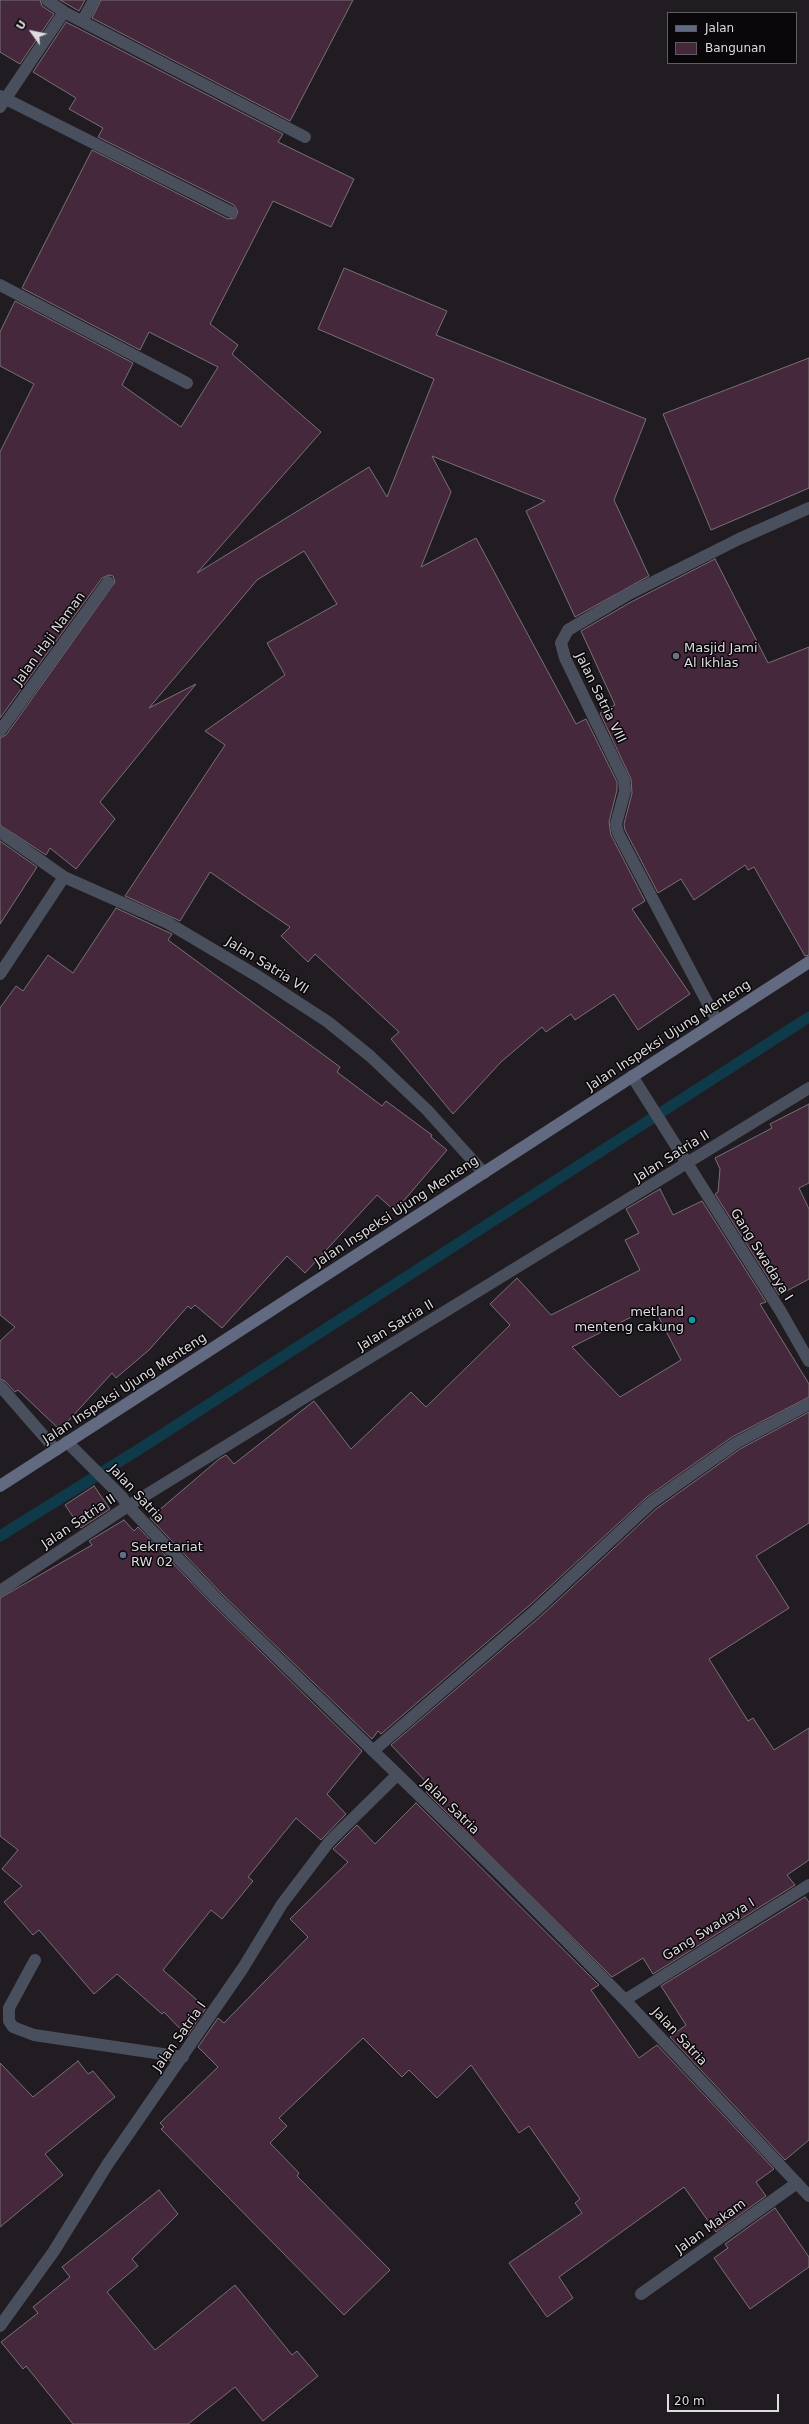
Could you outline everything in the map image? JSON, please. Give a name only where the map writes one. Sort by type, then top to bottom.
[{"type":"street","points":[[47,0],[64,12],[83,20],[225,97],[305,137]]},
{"type":"street","points":[[83,20],[94,0]]},
{"type":"street","points":[[64,12],[2,101],[231,212]]},
{"type":"street","points":[[0,284],[186,383]]},
{"type":"street","name":"Jalan Satria VIII","points":[[717,1021],[618,833],[616,824],[626,791],[624,780],[565,658],[560,643],[568,630],[627,595],[739,539],[809,508]]},
{"type":"street","name":"Jalan Haji Naman","points":[[0,732],[108,582]]},
{"type":"street","name":"Jalan Satria VII","points":[[0,832],[64,877],[168,923],[260,977],[328,1022],[370,1056],[428,1110],[484,1172]]},
{"type":"street","points":[[0,974],[64,877]]},
{"type":"street","name":"Jalan Inspeksi Ujung Menteng","points":[[0,1486],[56,1450],[70,1445],[484,1172],[809,962]]},
{"type":"street","name":"Gang Swadaya I","points":[[632,1076],[809,1361]]},
{"type":"street","name":"Jalan Satria II","points":[[0,1591],[125,1501],[688,1164],[809,1088]]},
{"type":"street","points":[[0,1386],[56,1450]]},
{"type":"street","points":[[373,1751],[536,1610],[651,1503],[736,1443],[809,1404]]},
{"type":"street","name":"Jalan Satria","points":[[70,1445],[218,1600],[504,1878],[625,2000],[809,2196]]},
{"type":"street","name":"Jalan Satria I","points":[[0,2326],[54,2250],[107,2164],[244,1968],[282,1904],[329,1842],[397,1775]]},
{"type":"street","name":"Gang Swadaya I","points":[[625,2000],[809,1885]]},
{"type":"street","points":[[35,1960],[10,2008],[9,2021],[14,2027],[34,2036],[183,2057]]},
{"type":"street","name":"Jalan Makam","points":[[641,2294],[797,2182]]},
{"type":"building","points":[[0,0],[40,0],[42,6],[54,14],[20,64],[0,52]]},
{"type":"building","points":[[60,0],[85,0],[79,11]]},
{"type":"building","points":[[101,0],[353,0],[290,121],[92,18]]},
{"type":"building","points":[[66,22],[283,134],[278,142],[354,179],[331,227],[273,201],[210,324],[238,345],[232,354],[321,432],[197,573],[369,467],[387,497],[434,379],[318,329],[344,268],[447,311],[436,335],[646,419],[614,500],[649,576],[575,617],[526,511],[545,501],[432,456],[451,492],[421,567],[476,538],[576,724],[586,719],[617,782],[617,790],[609,822],[611,835],[645,901],[632,909],[690,994],[638,1030],[614,994],[575,1020],[571,1014],[546,1032],[542,1027],[501,1062],[453,1114],[391,1039],[399,1032],[315,954],[308,962],[281,936],[290,927],[210,872],[180,921],[125,896],[225,745],[205,731],[285,675],[267,643],[337,604],[304,551],[257,580],[149,708],[196,684],[100,802],[115,819],[76,869],[50,848],[46,855],[0,825],[0,738],[6,735],[115,582],[113,576],[109,575],[102,578],[0,718],[0,452],[34,384],[0,366],[0,332],[15,301],[133,363],[122,385],[181,427],[218,367],[149,332],[140,350],[22,288],[92,150],[228,219],[235,218],[238,212],[234,205],[98,137],[103,128],[69,109],[76,98],[33,72]]},
{"type":"building","points":[[809,358],[809,488],[711,530],[663,414]]},
{"type":"building","points":[[715,559],[768,663],[809,647],[809,955],[805,956],[754,867],[748,870],[745,865],[694,900],[681,879],[658,893],[625,830],[624,824],[632,793],[631,779],[600,713],[615,705],[581,631],[631,602]]},
{"type":"building","points":[[0,841],[37,867],[0,924]]},
{"type":"building","points":[[116,908],[172,934],[168,940],[340,1067],[337,1072],[382,1106],[386,1101],[432,1135],[431,1137],[447,1150],[395,1211],[377,1195],[305,1273],[287,1256],[222,1328],[195,1305],[191,1309],[188,1306],[149,1350],[116,1378],[112,1373],[60,1430],[18,1390],[15,1392],[5,1381],[0,1379],[0,1341],[15,1327],[0,1315],[0,1008],[16,986],[23,991],[48,955],[73,973]]},
{"type":"building","points":[[809,1104],[809,1183],[799,1188],[809,1209],[809,1279],[779,1295],[715,1194],[718,1192],[720,1169],[715,1158],[772,1128],[770,1124]]},
{"type":"building","points":[[660,1189],[673,1215],[702,1201],[766,1302],[760,1304],[809,1384],[809,1397],[732,1437],[647,1497],[531,1604],[381,1734],[378,1731],[372,1739],[223,1595],[150,1518],[219,1459],[226,1455],[234,1464],[314,1401],[351,1449],[411,1392],[426,1407],[510,1325],[490,1304],[517,1278],[551,1315],[640,1270],[625,1240],[639,1233],[626,1209]],"holes":[[[653,1306],[681,1360],[620,1397],[572,1347]]]},
{"type":"building","points":[[809,1412],[809,1523],[756,1556],[789,1608],[709,1659],[748,1721],[753,1718],[774,1750],[809,1728],[809,1860],[787,1875],[795,1885],[653,1974],[643,1958],[612,1977],[426,1792],[431,1787],[391,1745],[541,1616],[656,1509],[740,1449]]},
{"type":"building","points":[[94,1486],[110,1509],[81,1528],[65,1505]]},
{"type":"building","points":[[124,1520],[134,1531],[138,1527],[213,1605],[362,1751],[327,1794],[346,1814],[321,1840],[296,1818],[248,1877],[253,1881],[222,1919],[211,1910],[163,1970],[206,2008],[187,2036],[164,2012],[162,2014],[117,1974],[94,1994],[39,1930],[33,1935],[4,1902],[22,1886],[2,1869],[18,1850],[0,1836],[0,1598],[92,1545],[89,1541]]},
{"type":"building","points":[[416,1803],[599,1985],[591,1990],[639,2058],[657,2045],[774,2169],[756,2182],[766,2196],[716,2232],[684,2187],[559,2277],[573,2298],[547,2317],[509,2263],[582,2213],[575,2203],[580,2199],[529,2126],[519,2133],[471,2065],[437,2098],[409,2070],[402,2077],[363,2038],[279,2118],[287,2126],[270,2143],[299,2173],[297,2176],[390,2270],[344,2315],[161,2129],[164,2127],[160,2123],[218,2067],[198,2047],[218,2018],[224,2023],[308,1937],[290,1919],[348,1862],[333,1849],[357,1825],[375,1844]]},
{"type":"building","points":[[805,1897],[809,1902],[809,2140],[785,2160],[670,2037],[686,2025],[661,1986]]},
{"type":"building","points":[[78,2061],[88,2074],[93,2071],[115,2097],[45,2154],[63,2175],[0,2227],[0,2063],[33,2097]]},
{"type":"building","points":[[159,2190],[178,2214],[132,2259],[138,2266],[107,2292],[155,2350],[235,2285],[292,2355],[297,2351],[318,2376],[263,2421],[235,2387],[188,2424],[73,2424],[26,2366],[23,2369],[1,2342],[38,2313],[33,2307],[70,2277],[62,2267]]},
{"type":"building","points":[[775,2208],[809,2257],[809,2267],[750,2309],[714,2258],[728,2248],[725,2244]]},
{"type":"waterway","points":[[0,1536],[138,1450],[809,1017]]},
{"type":"place","name":"Masjid Jami Al Ikhlas","points":[[676,656]]},
{"type":"place","name":"metland menteng cakung","points":[[692,1320]]},
{"type":"place","name":"Sekretariat RW 02","points":[[123,1555]]}]
